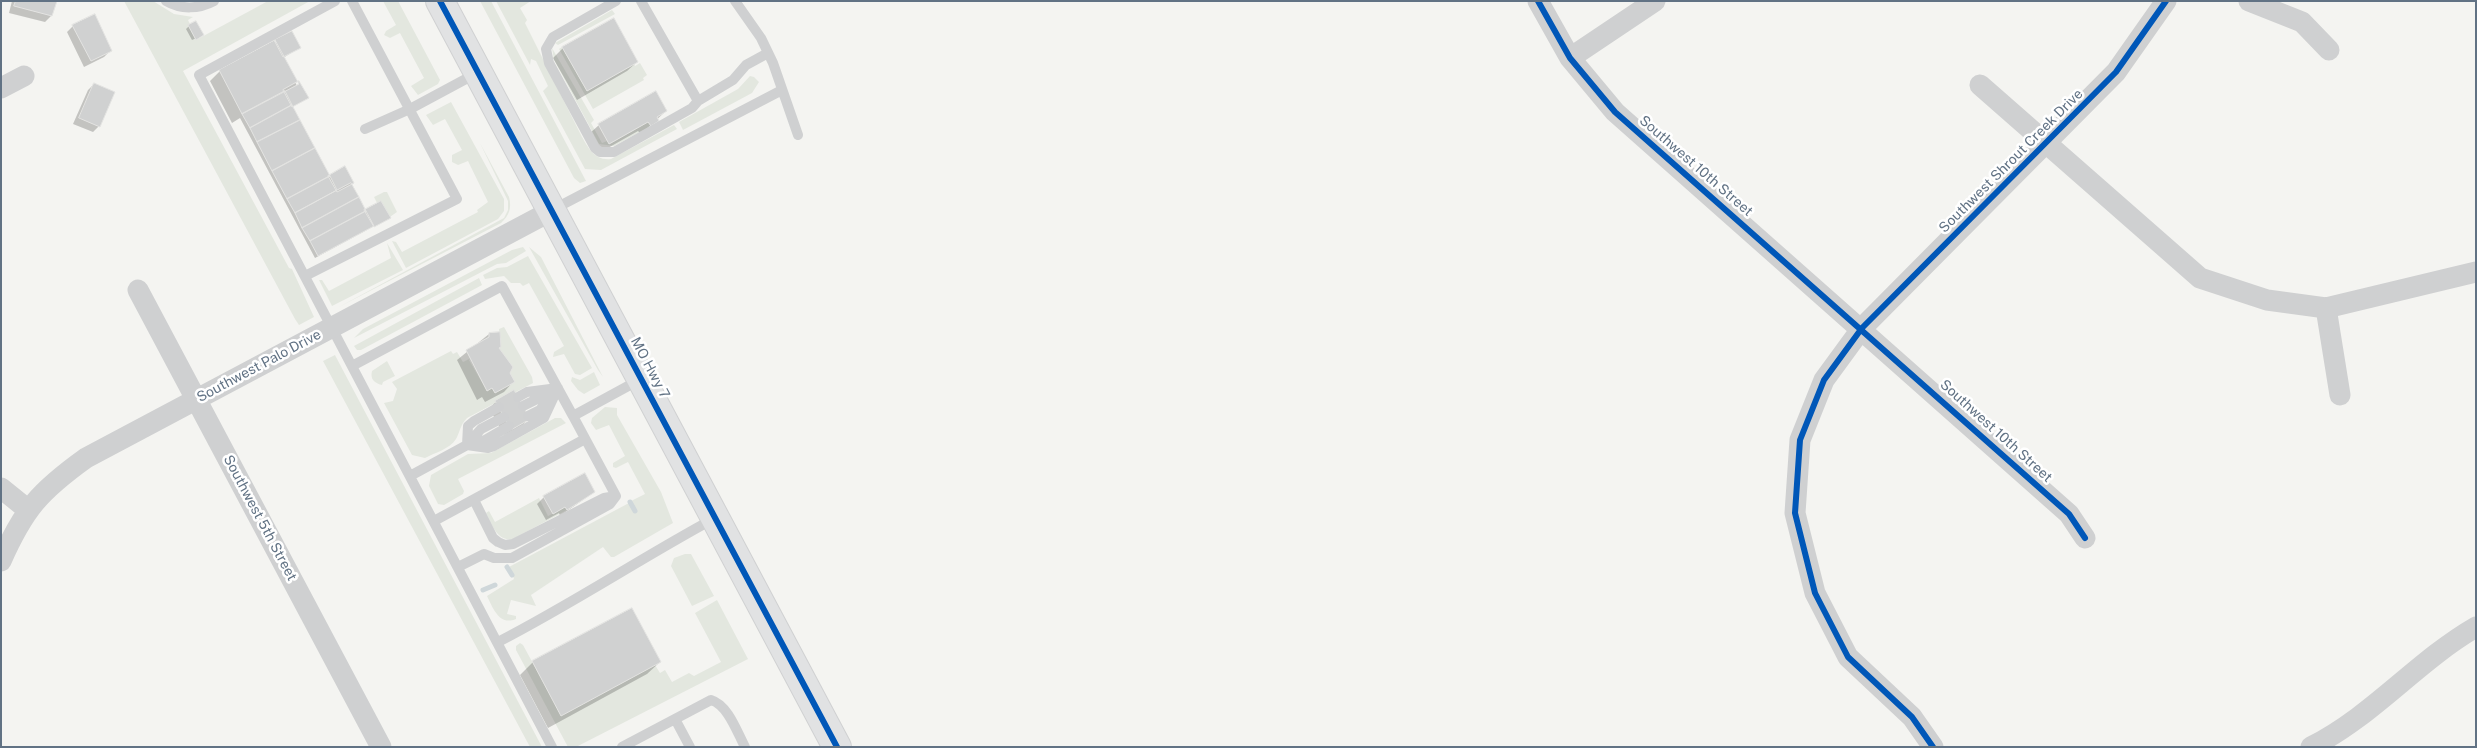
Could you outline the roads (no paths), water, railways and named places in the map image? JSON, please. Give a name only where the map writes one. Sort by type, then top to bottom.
[{"type":"main road","name":"MO Hwy 7","points":[[440,1],[837,747]]},
{"type":"street","name":"Southwest 10th Street","points":[[1538,1],[1570,58],[1615,112],[1862,328],[2069,514],[2085,538]]},
{"type":"street","points":[[1570,58],[1655,1]]},
{"type":"street","name":"Southwest Shrout Creek Drive","points":[[1862,328],[2116,72],[2166,1]]},
{"type":"street","points":[[2249,1],[2302,22],[2329,50]]},
{"type":"street","points":[[1,88],[24,76]]},
{"type":"street","points":[[1980,85],[2200,278],[2267,300],[2326,308],[2476,272]]},
{"type":"street","name":"Southwest Palo Drive","points":[[1,561],[27,509],[52,482],[86,458],[551,211]]},
{"type":"street","name":"Southwest 5th Street","points":[[138,290],[381,747]]},
{"type":"street","points":[[2326,308],[2340,395]]},
{"type":"street","points":[[1862,328],[1824,380],[1800,440],[1795,513],[1814,593],[1848,657],[1912,718],[1933,747]]},
{"type":"street","points":[[1,488],[27,509]]},
{"type":"street","points":[[2311,747],[2349,724],[2452,640],[2476,627]]},
{"type":"lane","points":[[166,1],[185,8],[199,7],[214,1]]},
{"type":"lane","points":[[335,1],[199,75],[552,747]]},
{"type":"lane","points":[[304,276],[457,199],[352,1]]},
{"type":"lane","points":[[616,1],[553,37],[546,48],[549,64],[595,148],[600,152],[614,152],[692,108],[698,100],[733,80],[746,65],[768,53]]},
{"type":"lane","points":[[641,1],[698,100]]},
{"type":"lane","points":[[735,1],[768,53],[798,135]]},
{"type":"lane","points":[[365,129],[410,109],[478,73]]},
{"type":"lane","points":[[551,211],[782,90]]},
{"type":"lane","points":[[352,366],[502,286],[616,496]]},
{"type":"lane","points":[[573,416],[642,379]]},
{"type":"lane","points":[[518,397],[527,392],[558,388]]},
{"type":"lane","points":[[526,411],[540,410],[558,388]]},
{"type":"lane","points":[[467,445],[488,448],[494,446],[544,418],[558,388]]},
{"type":"lane","points":[[467,445],[468,426],[501,412]]},
{"type":"lane","points":[[410,476],[467,445],[485,440],[509,426]]},
{"type":"lane","points":[[434,521],[586,439]]},
{"type":"lane","points":[[474,500],[493,538],[505,545],[521,541],[604,498],[616,496]]},
{"type":"lane","points":[[458,567],[484,554],[494,558],[512,558],[610,504],[616,496]]},
{"type":"lane","points":[[498,642],[564,608],[665,545],[715,518]]},
{"type":"lane","points":[[622,747],[711,700],[718,702],[745,747]]},
{"type":"lane","points":[[675,719],[690,747]]},
{"type":"waterway","points":[[630,502],[635,511]]},
{"type":"waterway","points":[[507,567],[512,575]]},
{"type":"waterway","points":[[483,590],[495,585]]}]
